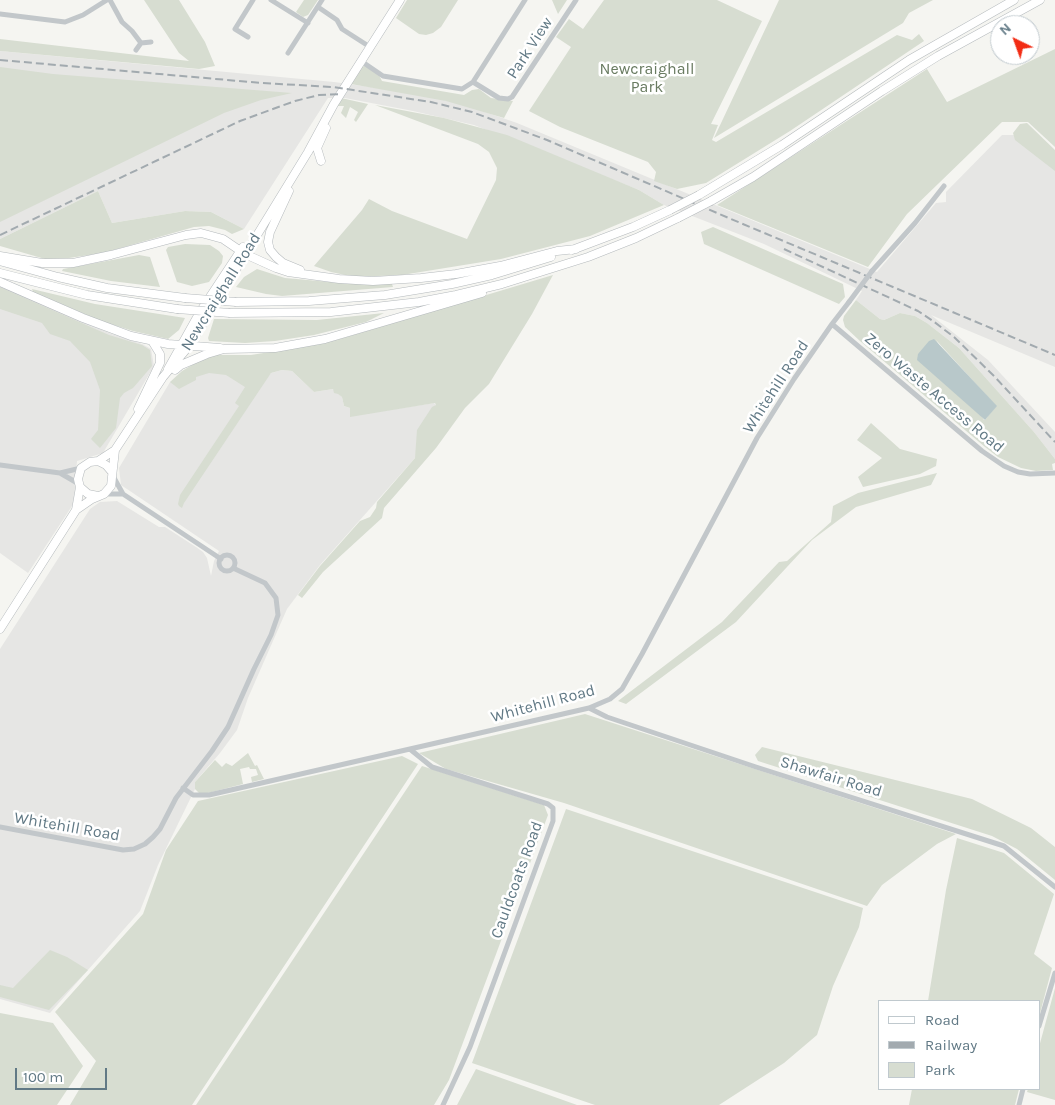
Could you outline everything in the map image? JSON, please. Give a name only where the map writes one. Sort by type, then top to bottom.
[{"type":"main road","name":"Newcraighall Road","points":[[82,468],[90,462],[98,461],[115,450],[163,377],[180,345],[276,204],[327,116],[400,0]]},
{"type":"main road","points":[[0,261],[107,288],[185,298],[236,302],[324,300],[409,291],[492,275],[576,249],[625,230],[699,195],[776,149],[909,60],[1014,0]]},
{"type":"main road","points":[[0,273],[87,295],[177,309],[230,313],[301,313],[370,308],[419,302],[502,284],[588,257],[636,238],[711,202],[760,173],[882,91],[938,56],[1040,0]]},
{"type":"main road","points":[[321,161],[318,148],[327,126],[327,116]]},
{"type":"main road","points":[[294,174],[292,185],[270,232],[268,242],[272,254],[279,260],[306,273]]},
{"type":"main road","points":[[0,256],[42,263],[73,263],[111,256],[186,235],[201,233],[223,239],[242,252],[288,272],[339,279],[373,281],[421,278],[490,268],[535,256],[576,249]]},
{"type":"main road","name":"Newcraighall Road","points":[[163,377],[189,346],[242,252]]},
{"type":"main road","points":[[0,282],[105,327],[152,341],[224,349],[275,348],[325,339],[472,297],[502,284]]},
{"type":"main road","points":[[130,427],[160,363],[160,354],[152,341]]},
{"type":"main road","points":[[156,388],[181,365],[224,349]]},
{"type":"main road","name":"Newcraighall Road","points":[[101,495],[111,486],[115,450]]},
{"type":"main road","points":[[98,461],[106,464],[112,474]]},
{"type":"main road","points":[[0,629],[76,510],[78,479],[82,468]]},
{"type":"main road","points":[[79,486],[88,494],[101,495]]},
{"type":"main road","points":[[76,510],[101,495]]},
{"type":"street","points":[[0,14],[65,22],[83,15],[108,0],[122,22],[141,43]]},
{"type":"street","points":[[248,37],[235,29],[253,0]]},
{"type":"street","points":[[271,0],[308,23]]},
{"type":"street","points":[[288,53],[322,0]]},
{"type":"street","points":[[361,61],[383,76],[458,89],[466,87],[473,82],[526,0]]},
{"type":"street","name":"Park View","points":[[473,82],[499,98],[508,99],[512,97],[576,0]]},
{"type":"street","points":[[318,7],[337,20],[342,29],[370,47]]},
{"type":"street","points":[[136,50],[141,43],[151,42]]},
{"type":"street","name":"Whitehill Road","points":[[0,827],[107,848],[134,849],[145,844],[160,829],[183,788],[194,795],[209,795],[589,708],[610,699],[622,688],[757,438],[832,324],[872,271],[915,223],[944,186]]},
{"type":"street","name":"Zero Waste Access Road","points":[[832,324],[982,451],[1004,466],[1018,472],[1030,474],[1055,473]]},
{"type":"street","points":[[0,465],[60,473],[82,468]]},
{"type":"street","points":[[60,473],[79,486]]},
{"type":"street","points":[[112,474],[122,494],[221,559]]},
{"type":"street","points":[[101,495],[122,494]]},
{"type":"street","points":[[225,556],[232,558],[235,564],[233,568],[227,571],[223,570],[220,566],[221,559],[225,556]]},
{"type":"street","points":[[183,788],[228,727],[271,635],[278,615],[276,598],[265,582],[233,568]]},
{"type":"street","name":"Shawfair Road","points":[[589,708],[607,717],[756,767],[1004,846],[1055,887]]},
{"type":"street","name":"Cauldcoats Road","points":[[411,750],[432,767],[548,804],[553,808],[553,821],[476,1029],[443,1105]]},
{"type":"street","points":[[1040,1023],[1055,972]]},
{"type":"street","points":[[1019,1105],[1023,1090]]},
{"type":"shaded area","points":[[0,51],[334,82],[407,92],[462,104],[517,123],[877,272],[936,203],[946,202],[946,192],[1002,135],[1016,135],[1055,168],[1055,367],[931,315],[988,360],[1055,432],[1055,459],[1034,432],[959,348],[915,316],[900,313],[884,320],[880,319],[856,300],[862,291],[764,244],[664,205],[639,190],[474,125],[413,111],[345,98],[328,98],[244,229],[211,212],[185,211],[112,223],[98,191],[0,239]]},
{"type":"shaded area","points":[[0,287],[109,333],[142,344],[151,349],[154,366],[103,453],[77,461],[74,503],[28,573],[0,553]]},
{"type":"shaded area","points":[[934,339],[997,406],[985,420],[917,360],[918,354],[929,341]]},
{"type":"shaded area","points":[[209,364],[265,379],[271,373],[282,370],[292,371],[314,392],[333,389],[342,397],[344,406],[350,408],[350,416],[434,403],[436,405],[415,458],[320,565],[287,609],[248,698],[237,730],[195,782],[195,789],[158,865],[140,911],[50,1013],[0,999],[0,649],[90,509],[100,502],[117,501],[159,527],[165,527],[196,547],[207,558],[211,576],[214,561],[219,551],[121,485],[119,468],[170,382]]},
{"type":"green space","points":[[144,0],[179,0],[205,42],[215,66],[199,69],[0,51],[0,39],[189,61],[179,53]]},
{"type":"green space","points":[[304,0],[318,0],[308,15],[303,17],[296,12]]},
{"type":"green space","points":[[407,0],[458,0],[441,27],[433,33],[426,35],[419,34],[396,18]]},
{"type":"green space","points":[[552,0],[567,0],[558,14]]},
{"type":"green space","name":"Newcraighall Park","points":[[604,0],[717,0],[762,21],[711,124],[718,125],[712,140],[716,142],[897,35],[912,40],[919,34],[924,41],[790,131],[706,183],[677,189],[654,181],[656,172],[648,162],[560,127],[529,111],[571,47],[556,37],[569,19],[583,29]]},
{"type":"green space","points":[[779,0],[933,0],[909,13],[903,23],[714,138]]},
{"type":"green space","points":[[1055,49],[1055,147],[1028,122],[1002,122],[907,214],[868,267],[717,205],[927,69],[947,102],[1022,65],[1040,65],[1040,56]]},
{"type":"green space","points":[[366,65],[379,75],[382,81],[464,95],[472,90],[479,89],[491,98],[513,101],[504,118],[446,101],[351,84],[360,68]]},
{"type":"green space","points":[[0,67],[53,74],[292,93],[261,100],[224,113],[0,222]]},
{"type":"green space","points":[[341,98],[368,104],[356,122],[354,120],[358,112],[350,107],[346,118],[341,113],[344,106],[337,106]]},
{"type":"green space","points":[[375,105],[444,118],[507,135],[639,190],[664,205],[590,236],[501,259],[402,275],[355,277],[331,272],[314,266],[362,210],[369,199],[392,211],[467,239],[496,180],[497,168],[489,152],[478,144]]},
{"type":"green space","points":[[1027,123],[1055,150],[1055,171],[1015,140],[1013,133],[1020,124]]},
{"type":"green space","points":[[98,191],[112,223],[185,211],[211,212],[244,229],[232,234],[209,226],[194,227],[103,253],[69,258],[45,259],[0,246],[0,239]]},
{"type":"green space","points":[[713,227],[843,284],[845,297],[839,304],[704,244],[701,232]]},
{"type":"green space","points":[[185,244],[210,245],[223,256],[222,263],[209,282],[192,286],[177,282],[166,250],[168,247]]},
{"type":"green space","points":[[139,255],[150,257],[160,287],[111,281],[62,271],[63,269]]},
{"type":"green space","points":[[257,269],[285,278],[353,284],[392,284],[393,287],[282,296],[236,287],[244,277]]},
{"type":"green space","points":[[553,275],[532,314],[489,384],[465,408],[436,448],[384,508],[382,518],[323,572],[302,598],[298,595],[320,566],[360,521],[370,517],[376,508],[377,502],[415,458],[417,430],[432,407],[436,405],[435,403],[350,417],[350,408],[344,406],[342,397],[334,393],[333,389],[314,392],[292,371],[282,370],[271,373],[182,508],[179,506],[180,495],[239,406],[235,403],[245,387],[226,375],[209,373],[196,377],[196,380],[179,389],[170,382],[182,371],[204,358],[215,355],[251,355],[320,344]]},
{"type":"green space","points":[[0,287],[109,335],[142,345],[150,350],[152,366],[133,388],[124,393],[120,398],[116,428],[100,448],[91,439],[98,430],[100,390],[90,362],[70,341],[50,334],[42,323],[0,309]]},
{"type":"green space","points":[[32,289],[95,304],[185,318],[179,330],[168,339],[101,321],[33,292]]},
{"type":"green space","points":[[856,300],[880,319],[884,320],[900,313],[915,316],[927,323],[959,348],[1034,432],[1055,459],[1055,463],[1052,464],[1053,470],[1036,471],[1021,468],[998,457],[860,341],[845,327],[844,316]],"holes":[[[936,340],[996,406],[984,420]]]},
{"type":"green space","points":[[384,313],[366,322],[314,335],[275,341],[245,343],[209,341],[208,338],[214,319],[317,320]]},
{"type":"green space","points":[[871,423],[900,449],[937,459],[936,466],[920,474],[863,487],[858,477],[882,458],[857,440]]},
{"type":"green space","points":[[937,473],[931,485],[856,507],[812,540],[736,622],[626,704],[618,701],[722,622],[779,562],[787,561],[831,522],[833,506],[858,493]]},
{"type":"green space","points":[[585,714],[956,834],[937,844],[882,885],[867,906],[564,803],[446,769],[419,753]]},
{"type":"green space","points":[[762,747],[972,799],[1031,828],[1055,847],[1055,880],[1017,849],[992,836],[758,761],[755,755]]},
{"type":"green space","points":[[248,753],[264,779],[252,782],[251,777],[258,775],[256,769],[250,769],[249,767],[240,769],[243,784],[208,793],[199,793],[195,789],[195,782],[215,760],[222,767],[226,763],[232,766]]},
{"type":"green space","points":[[402,756],[418,764],[192,1105],[70,1105],[96,1061],[55,1012],[143,914],[166,850],[198,801]]},
{"type":"green space","points":[[422,766],[544,805],[548,815],[449,1080],[434,1105],[196,1105]]},
{"type":"green space","points":[[566,809],[863,908],[859,927],[833,986],[817,1035],[784,1063],[719,1105],[595,1105],[472,1063]]},
{"type":"green space","points":[[957,838],[1004,853],[1054,894],[1034,954],[1052,968],[1040,1013],[1040,1000],[928,1000],[946,890]]},
{"type":"green space","points":[[50,950],[67,957],[88,970],[49,1010],[0,997],[0,985],[13,988]]},
{"type":"green space","points":[[1055,988],[1055,1100],[1027,1092],[1028,1090],[1040,1090],[1040,1043]]},
{"type":"green space","points":[[0,1013],[53,1023],[83,1066],[57,1105],[0,1105]]},
{"type":"green space","points":[[476,1069],[577,1105],[457,1105]]},
{"type":"green space","points":[[912,1090],[1019,1090],[1015,1105],[909,1105]]},
{"type":"railway","points":[[0,60],[262,83],[333,87],[431,102],[472,112],[547,140],[1055,355]]},
{"type":"railway","points":[[0,235],[240,121],[295,101],[319,95],[341,94]]},
{"type":"railway","points":[[784,249],[918,311],[933,321],[954,337],[994,376],[1055,442]]}]
